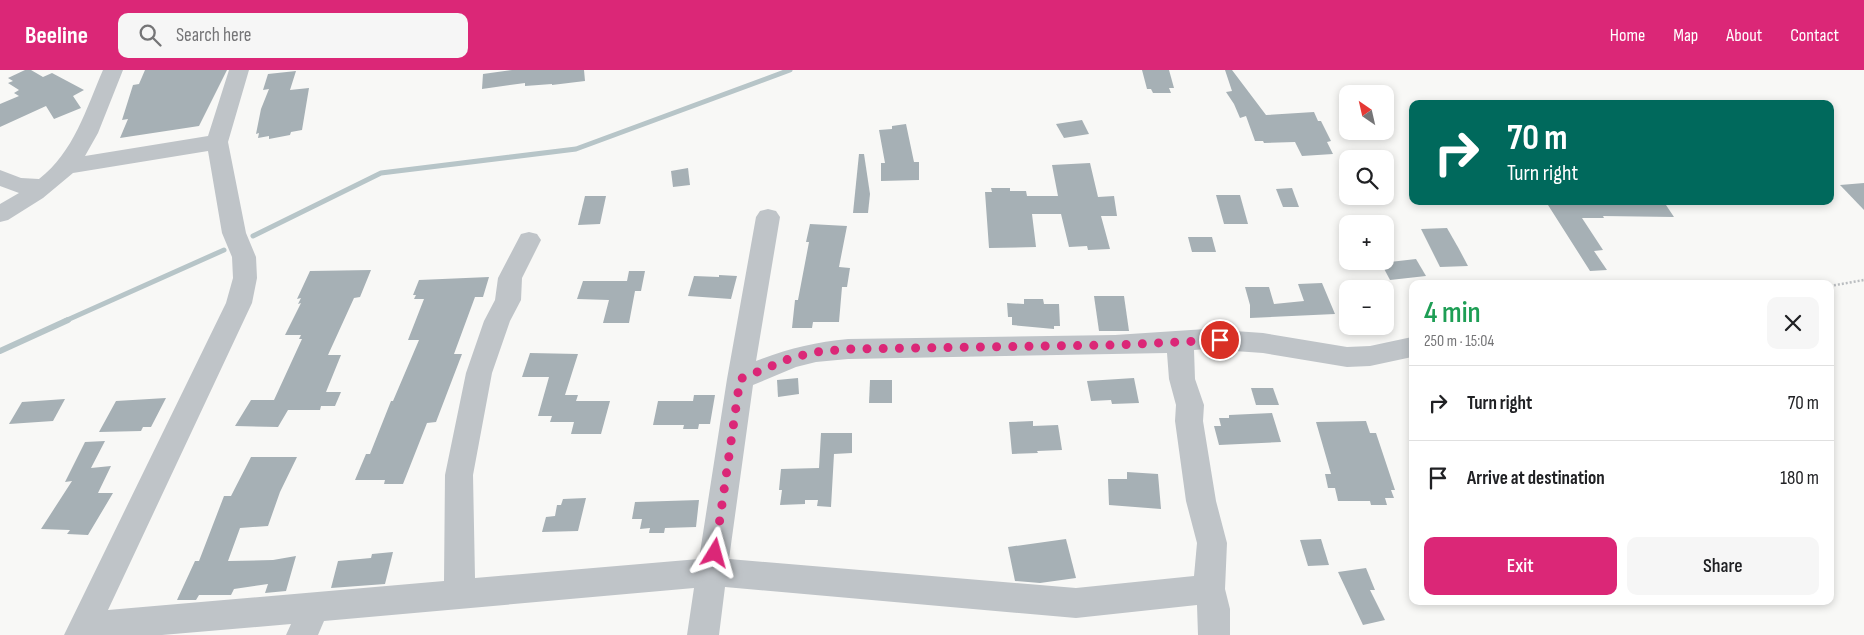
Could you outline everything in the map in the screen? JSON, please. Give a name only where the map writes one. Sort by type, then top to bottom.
[{"type":"street","points":[[0,214],[54,180],[66,167],[84,138],[112,70]]},
{"type":"street","points":[[81,631],[239,303],[245,278],[244,257],[234,233],[217,142],[239,70]]},
{"type":"street","points":[[66,167],[217,142]]},
{"type":"street","points":[[0,178],[19,185],[42,187]]},
{"type":"street","points":[[703,635],[740,379],[768,217]]},
{"type":"street","points":[[460,594],[459,475],[479,373],[496,321],[508,300],[510,278],[529,240]]},
{"type":"street","points":[[740,379],[791,358],[816,352],[848,349],[1180,342],[1206,339],[1234,340],[1347,357],[1370,356],[1409,348]]},
{"type":"street","points":[[1180,342],[1182,379],[1190,404],[1189,421],[1200,501],[1212,542],[1209,589],[1214,609],[1214,635]]},
{"type":"street","points":[[81,631],[314,606],[712,572],[1076,603],[1209,589]]},
{"type":"street","points":[[302,635],[314,606]]},
{"type":"path","points":[[1834,285],[1864,280]]},
{"type":"building","points":[[25,70],[31,70],[43,77],[52,73],[84,90],[73,96],[81,108],[54,119],[46,106],[0,127],[0,104],[19,96],[14,93],[19,90],[8,83],[13,81],[8,78]]},
{"type":"building","points":[[145,70],[227,70],[199,126],[120,138],[128,119],[122,120],[133,85],[139,84]]},
{"type":"building","points":[[512,70],[584,70],[585,81],[525,86],[525,83],[482,89],[483,74]]},
{"type":"building","points":[[1142,70],[1169,70],[1174,88],[1169,88],[1171,93],[1153,93],[1151,89],[1147,89]]},
{"type":"building","points":[[1225,70],[1232,70],[1266,115],[1314,112],[1331,141],[1327,142],[1333,154],[1302,156],[1295,142],[1264,143],[1263,141],[1255,141],[1246,116],[1240,118],[1226,92],[1232,91]]},
{"type":"building","points":[[296,71],[290,90],[309,88],[302,130],[291,132],[290,135],[269,139],[269,136],[258,138],[259,133],[256,134],[261,109],[269,89],[263,90],[268,74]]},
{"type":"building","points":[[1082,120],[1089,134],[1064,138],[1056,124]]},
{"type":"building","points":[[906,124],[914,162],[919,162],[919,180],[881,181],[881,163],[885,163],[879,130],[892,129],[892,126]]},
{"type":"building","points":[[859,154],[864,154],[870,194],[868,213],[853,213]]},
{"type":"building","points":[[1090,163],[1098,197],[1114,196],[1117,216],[1101,216],[1110,249],[1088,250],[1087,246],[1069,247],[1061,214],[1032,214],[1036,247],[989,248],[985,192],[992,192],[991,188],[1010,188],[1010,191],[1026,191],[1027,196],[1058,196],[1052,165]]},
{"type":"building","points":[[688,168],[690,185],[673,187],[671,171]]},
{"type":"building","points":[[1864,183],[1864,210],[1840,185]]},
{"type":"building","points":[[1292,188],[1299,207],[1283,207],[1276,189]]},
{"type":"building","points":[[1216,195],[1240,195],[1248,224],[1224,224]]},
{"type":"building","points":[[585,196],[606,196],[600,224],[578,225]]},
{"type":"building","points":[[1548,205],[1666,205],[1674,217],[1603,216],[1604,218],[1582,218],[1603,250],[1594,251],[1607,270],[1590,271]]},
{"type":"building","points":[[810,224],[847,226],[839,267],[850,268],[847,287],[842,287],[839,322],[813,322],[812,328],[792,328],[795,300],[798,300],[809,242],[806,242]]},
{"type":"building","points":[[1447,228],[1468,266],[1440,267],[1421,229]]},
{"type":"building","points":[[1188,237],[1212,237],[1216,252],[1192,252]]},
{"type":"building","points":[[1416,259],[1426,276],[1390,280],[1385,270],[1394,270],[1394,262]]},
{"type":"building","points":[[371,270],[360,297],[354,298],[328,355],[341,355],[326,392],[341,392],[335,406],[321,406],[320,410],[288,410],[278,427],[235,426],[251,400],[274,400],[302,339],[299,339],[301,335],[285,335],[301,303],[298,304],[301,298],[297,299],[310,271]]},
{"type":"building","points":[[629,271],[645,271],[641,291],[635,291],[629,323],[603,323],[609,300],[577,299],[583,281],[627,281]]},
{"type":"building","points":[[719,275],[737,276],[731,299],[688,296],[694,276],[719,277]]},
{"type":"building","points":[[489,277],[483,297],[475,297],[454,354],[462,354],[436,422],[427,423],[403,484],[384,484],[385,480],[355,480],[366,454],[370,454],[391,401],[393,401],[419,340],[408,340],[424,299],[414,299],[416,295],[413,295],[419,280]]},
{"type":"building","points":[[1322,283],[1335,314],[1250,318],[1250,305],[1245,287],[1269,287],[1274,304],[1304,301],[1298,284]]},
{"type":"building","points":[[1094,296],[1124,296],[1129,331],[1099,331]]},
{"type":"building","points":[[1024,299],[1043,299],[1044,304],[1059,304],[1060,326],[1054,326],[1054,329],[1012,325],[1012,317],[1008,317],[1007,303],[1024,304]]},
{"type":"building","points":[[530,353],[578,354],[565,395],[578,395],[576,401],[610,401],[601,434],[571,434],[574,422],[550,422],[552,416],[538,416],[549,377],[522,377]]},
{"type":"building","points":[[798,378],[799,394],[778,397],[777,380]]},
{"type":"building","points":[[1134,378],[1139,403],[1112,404],[1111,400],[1091,401],[1087,381]]},
{"type":"building","points":[[870,380],[892,380],[892,403],[869,403]]},
{"type":"building","points":[[1251,388],[1273,388],[1279,405],[1256,405]]},
{"type":"building","points":[[694,395],[715,395],[710,424],[699,424],[698,429],[683,429],[684,425],[653,425],[658,401],[693,401]]},
{"type":"building","points":[[166,398],[151,427],[143,427],[141,431],[99,432],[116,401]]},
{"type":"building","points":[[65,399],[53,421],[9,424],[22,402]]},
{"type":"building","points":[[1272,413],[1281,442],[1219,445],[1214,426],[1221,426],[1219,418],[1229,418],[1229,415]]},
{"type":"building","points":[[1033,421],[1033,426],[1058,425],[1062,450],[1012,454],[1009,422]]},
{"type":"building","points":[[1366,421],[1370,433],[1376,433],[1395,490],[1391,490],[1394,498],[1385,498],[1387,505],[1371,505],[1370,501],[1338,501],[1335,488],[1328,488],[1325,474],[1331,474],[1316,422]]},
{"type":"building","points":[[821,433],[852,433],[852,453],[834,454],[831,507],[817,506],[818,500],[805,500],[805,504],[780,505],[782,490],[779,490],[781,469],[819,468]]},
{"type":"building","points":[[105,441],[91,468],[111,466],[98,493],[113,493],[88,535],[67,534],[70,530],[41,529],[72,481],[65,482],[85,442]]},
{"type":"building","points":[[251,457],[297,457],[280,492],[268,526],[240,528],[228,561],[273,560],[296,556],[286,591],[265,593],[268,584],[234,589],[231,595],[199,595],[196,600],[177,600],[195,561],[199,561],[224,496],[231,496]]},
{"type":"building","points":[[1127,472],[1158,474],[1161,509],[1109,505],[1108,479],[1127,479]]},
{"type":"building","points":[[586,498],[578,531],[542,532],[546,517],[555,516],[557,505],[561,505],[563,499]]},
{"type":"building","points":[[699,500],[696,527],[665,528],[664,533],[649,533],[650,528],[640,529],[642,519],[632,519],[635,502]]},
{"type":"building","points":[[1066,539],[1076,578],[1040,583],[1015,581],[1008,547]]},
{"type":"building","points":[[1321,539],[1329,565],[1308,566],[1300,540]]},
{"type":"building","points":[[393,552],[385,584],[331,588],[338,561],[371,558],[372,554]]},
{"type":"building","points":[[1366,568],[1375,590],[1370,590],[1385,620],[1363,625],[1338,572]]},
{"type":"waterway","points":[[253,236],[381,173],[576,149],[790,70]]},
{"type":"waterway","points":[[65,321],[224,250]]},
{"type":"waterway","points":[[0,351],[68,320]]},
{"type":"route","points":[[715,553],[740,379],[791,358],[816,352],[848,349],[1115,345],[1206,339],[1220,340]]}]
